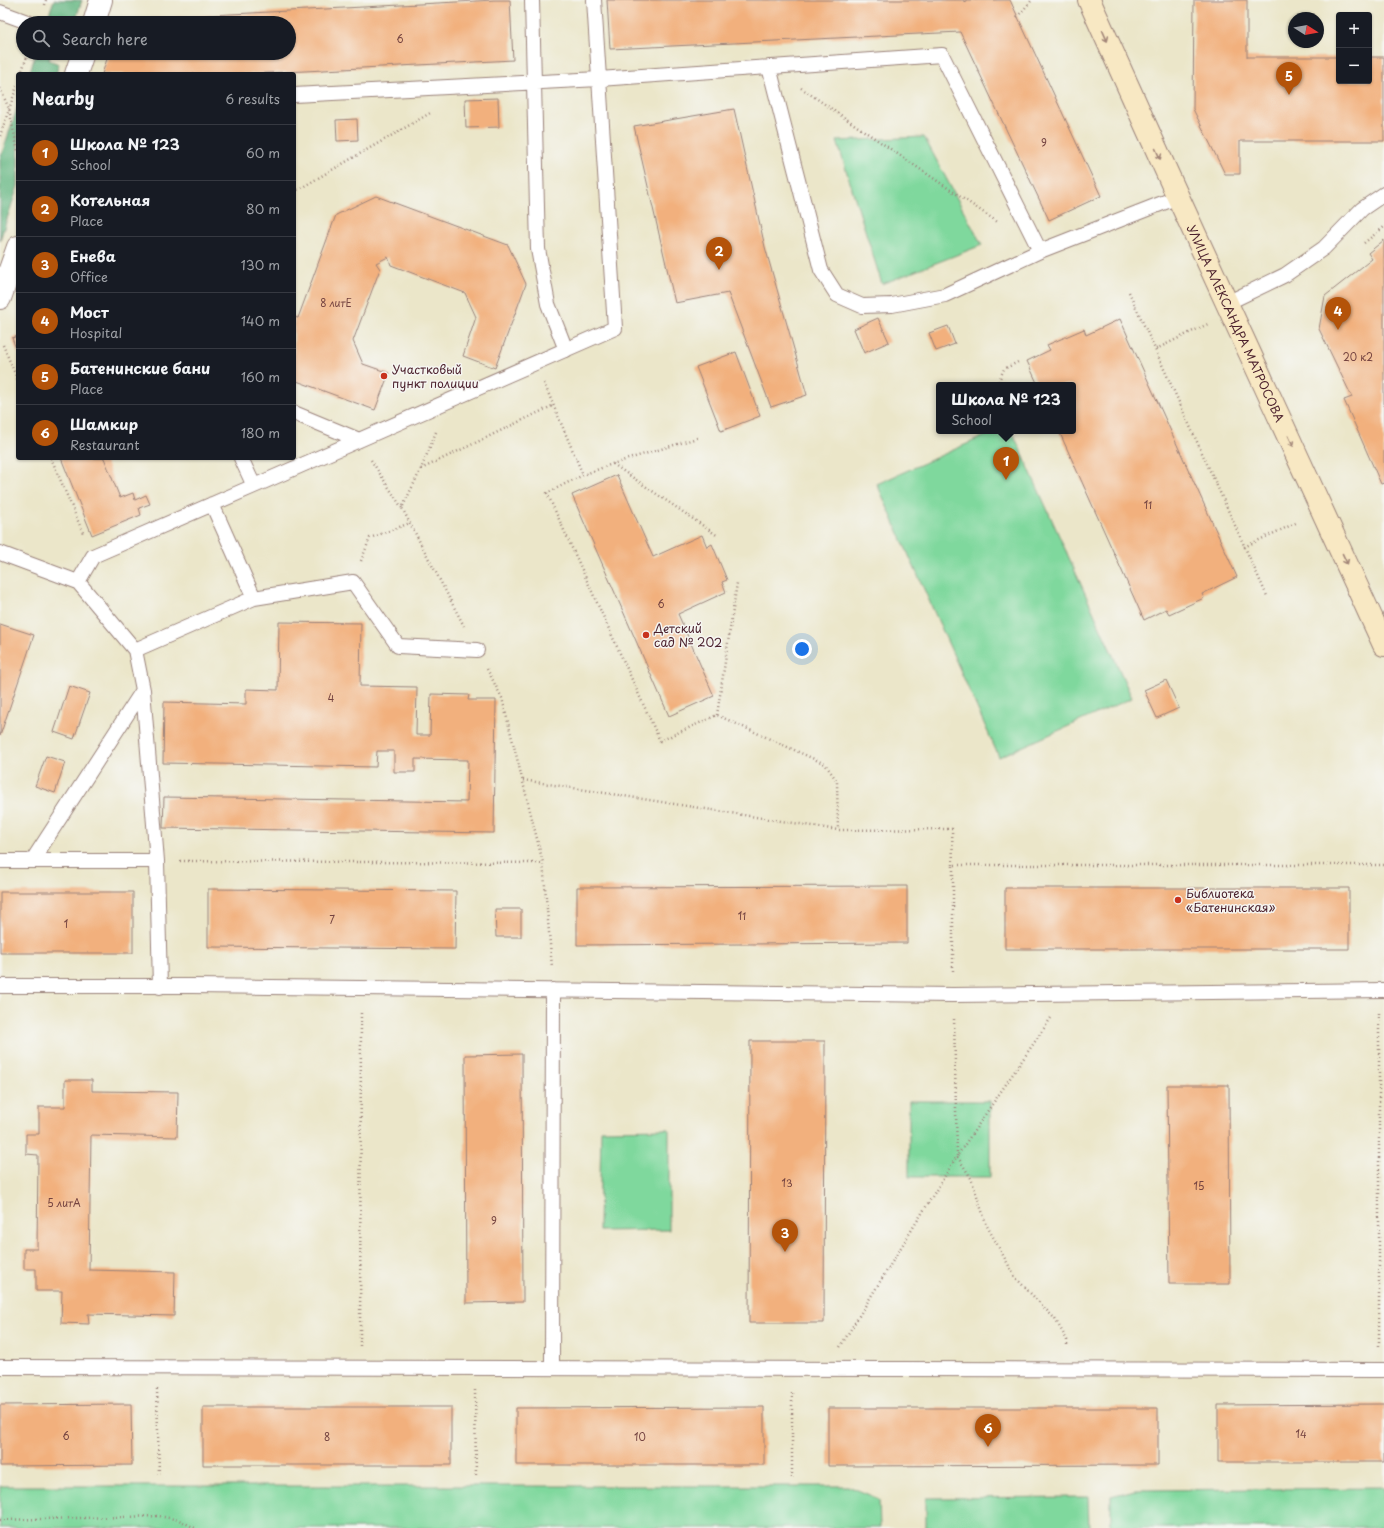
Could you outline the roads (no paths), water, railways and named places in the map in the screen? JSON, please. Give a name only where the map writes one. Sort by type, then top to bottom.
[{"type":"street","points":[[96,16],[102,0]]},
{"type":"street","name":"УЛИЦА АЛЕКСАНДРА МАТРОСОВА","points":[[1089,0],[1384,646]]},
{"type":"street","points":[[77,72],[81,60]]},
{"type":"street","points":[[0,298],[16,253]]},
{"type":"lane","points":[[532,0],[538,249],[548,304],[566,350]]},
{"type":"lane","points":[[78,582],[92,556],[615,328],[594,0]]},
{"type":"lane","points":[[0,12],[16,18]]},
{"type":"lane","points":[[296,95],[599,79],[942,55],[1040,251]]},
{"type":"lane","points":[[769,66],[821,270],[837,295],[862,306],[892,306],[945,295],[1040,251],[1178,197]]},
{"type":"lane","points":[[1227,303],[1285,275],[1324,248],[1362,209],[1384,194]]},
{"type":"lane","points":[[296,414],[359,440]]},
{"type":"lane","points":[[242,460],[254,486]]},
{"type":"lane","points":[[212,504],[254,598]]},
{"type":"lane","points":[[0,554],[78,582],[135,650],[143,690],[157,861],[160,987]]},
{"type":"lane","points":[[135,650],[254,598],[353,582],[398,646],[477,650]]},
{"type":"lane","points":[[32,861],[143,690]]},
{"type":"lane","points":[[0,861],[157,861]]},
{"type":"lane","points":[[0,986],[191,986],[953,995],[1381,990]]},
{"type":"lane","points":[[552,1368],[553,990]]},
{"type":"lane","points":[[0,1367],[1382,1370]]},
{"type":"place","name":"Батенинские бани","points":[[1289,95]]},
{"type":"place","name":"Котельная","points":[[719,270]]},
{"type":"place","name":"Мост","points":[[1338,330]]},
{"type":"place","name":"Участковый пункт полиции","points":[[384,376]]},
{"type":"place","name":"Школа № 123","points":[[1006,480]]},
{"type":"place","name":"Детский сад № 202","points":[[646,635]]},
{"type":"place","name":"Библиотека «Батенинская»","points":[[1178,900]]},
{"type":"place","name":"Енева","points":[[785,1252]]},
{"type":"place","name":"Шамкир","points":[[988,1447]]}]
